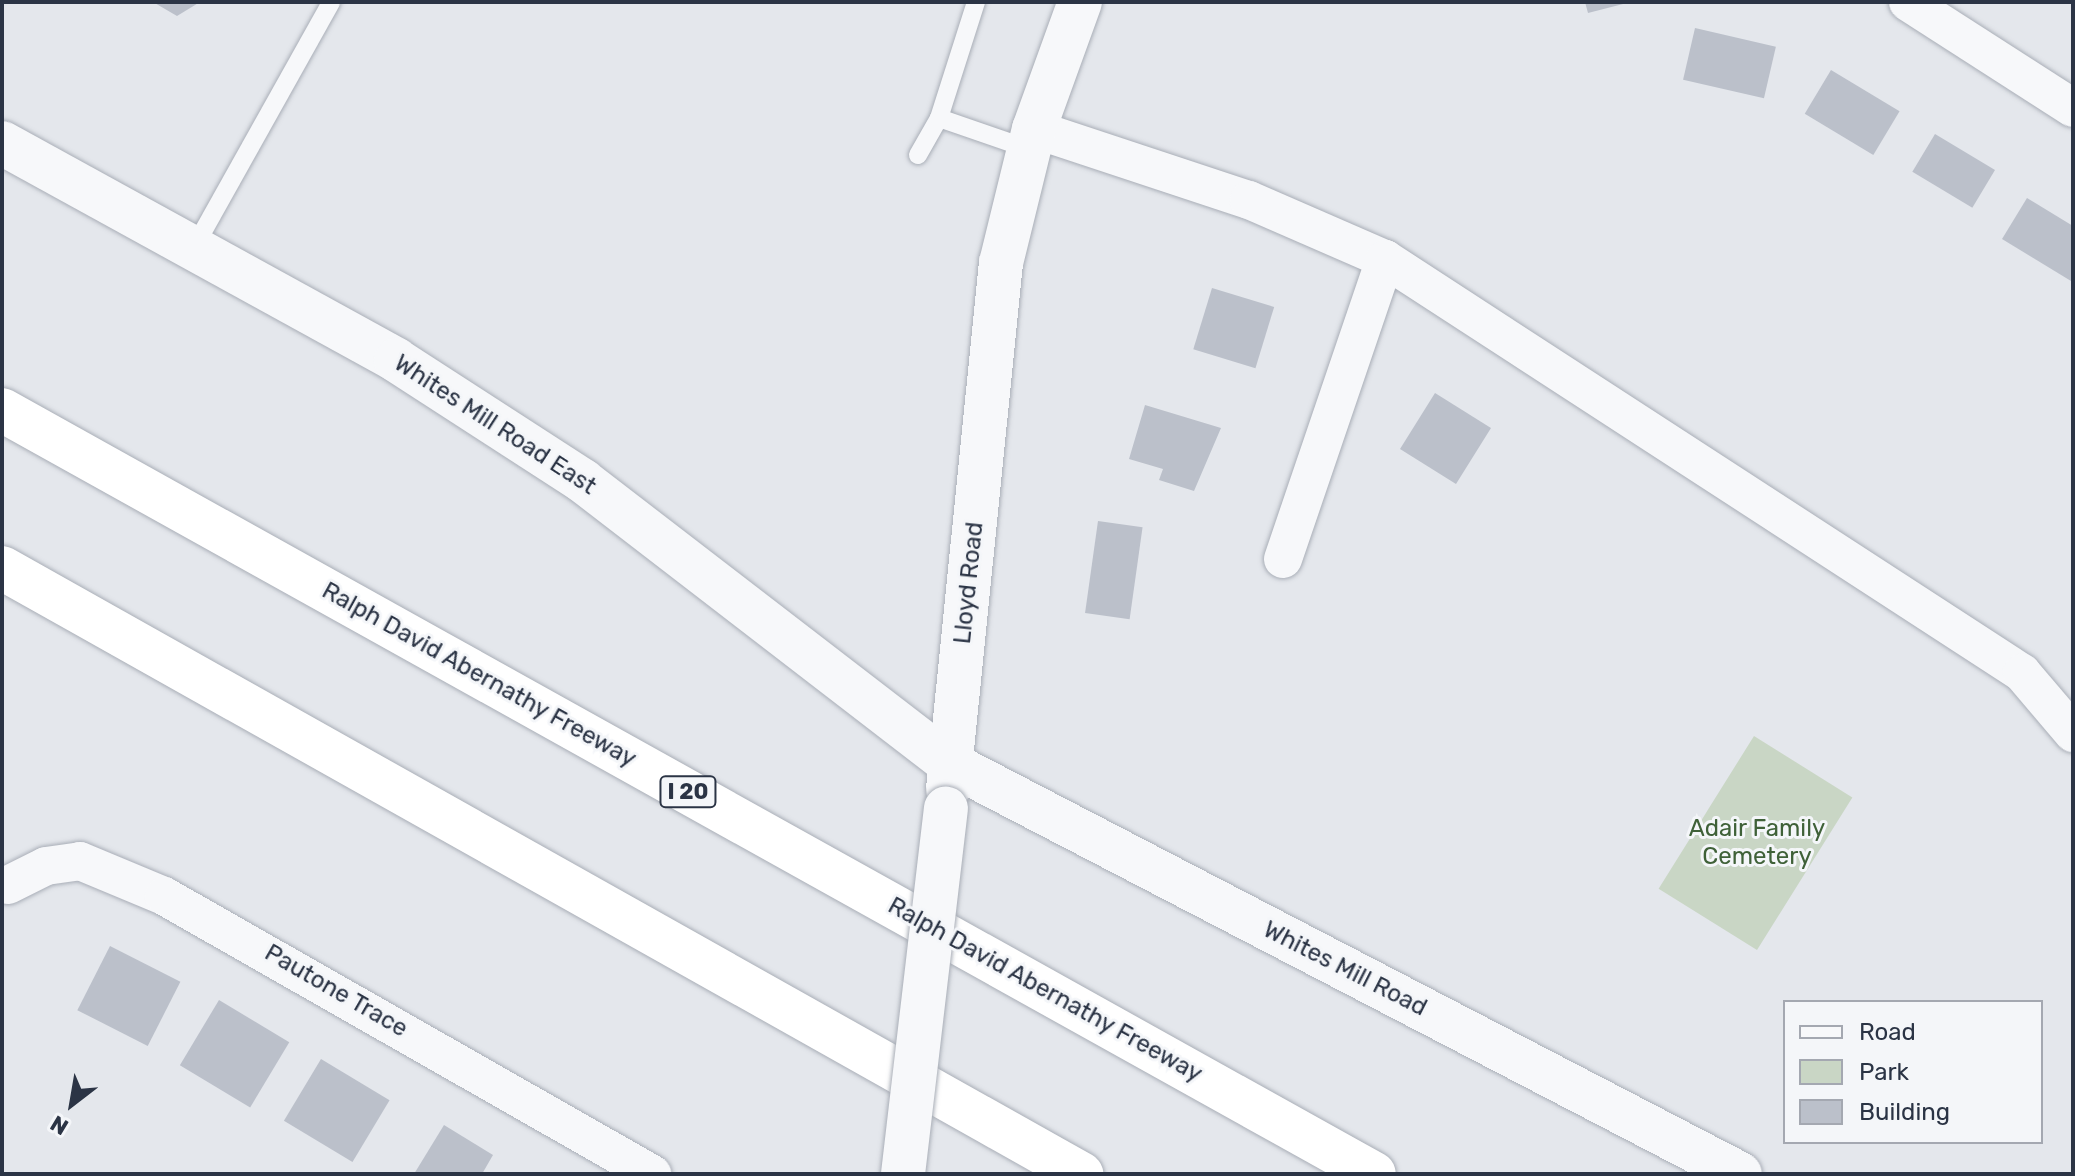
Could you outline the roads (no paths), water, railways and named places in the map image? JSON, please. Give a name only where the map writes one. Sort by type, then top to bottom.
[{"type":"highway","name":"Ralph David Abernathy Freeway","points":[[2,410],[1374,1174]]},
{"type":"highway","points":[[2,568],[1081,1174]]},
{"type":"street","name":"Lloyd Road","points":[[903,1174],[951,764],[1001,263],[1032,139],[1080,2]]},
{"type":"street","points":[[1908,2],[2073,108]]},
{"type":"street","points":[[1032,139],[1249,200],[1385,259],[2022,673],[2073,733]]},
{"type":"street","name":"Whites Mill Road East","points":[[2,143],[196,244],[396,360],[583,481],[751,603],[951,764]]},
{"type":"street","points":[[1283,559],[1385,259]]},
{"type":"street","name":"Whites Mill Road","points":[[951,764],[1740,1174]]},
{"type":"street","name":"Pautone Trace","points":[[8,885],[46,866],[80,861],[164,896],[652,1174]]},
{"type":"lane","points":[[196,244],[331,2]]},
{"type":"lane","points":[[918,155],[939,118],[976,2]]},
{"type":"lane","points":[[939,118],[1032,139]]},
{"type":"park label","name":"Adair Family Cemetery","points":[[1757,843]]}]
